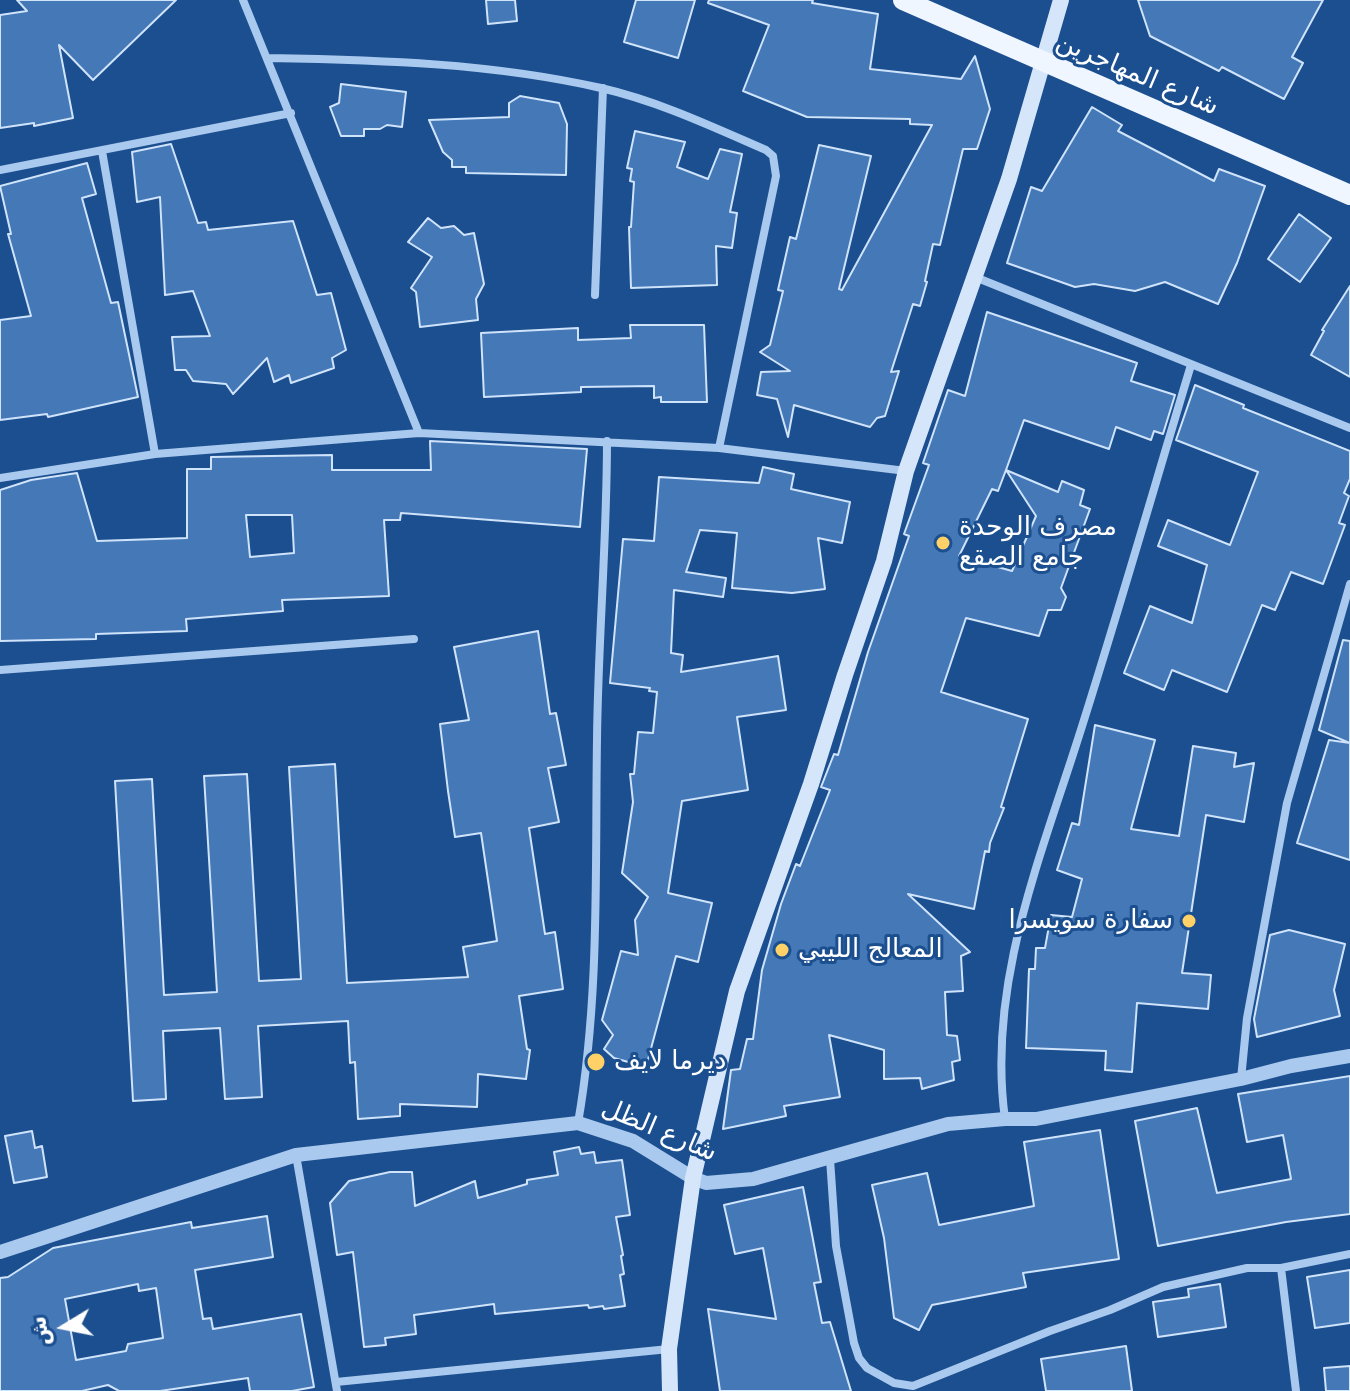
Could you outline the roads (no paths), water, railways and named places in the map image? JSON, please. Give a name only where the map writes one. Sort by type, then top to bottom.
[{"type":"main road","name":"شارع المهاجرين","points":[[903,0],[1350,195]]},
{"type":"main road","points":[[670,1391],[669,1349],[693,1178],[737,991],[811,784],[884,561],[906,471],[1009,179],[1061,0]]},
{"type":"street","points":[[243,0],[419,433]]},
{"type":"street","points":[[268,58],[449,64],[603,88],[682,114],[766,150],[773,156],[776,176],[719,448]]},
{"type":"street","points":[[595,295],[603,88]]},
{"type":"street","points":[[0,170],[291,113]]},
{"type":"street","points":[[102,151],[129,290],[155,454]]},
{"type":"street","points":[[975,277],[1350,428]]},
{"type":"street","points":[[1005,1119],[1002,1096],[1003,1006],[1011,959],[1048,826],[1077,741],[1191,365]]},
{"type":"street","points":[[0,478],[155,454],[419,433],[719,448],[906,471]]},
{"type":"street","points":[[578,1123],[591,1004],[599,655],[607,538],[607,441]]},
{"type":"street","points":[[1241,1079],[1247,1018],[1287,803],[1350,584]]},
{"type":"street","points":[[0,670],[414,639]]},
{"type":"street","name":"شارع الظل","points":[[0,1252],[296,1155],[578,1123],[633,1141],[706,1183],[753,1179],[948,1124],[1036,1119],[1350,1056]]},
{"type":"street","points":[[296,1155],[336,1387],[669,1349]]},
{"type":"street","points":[[830,1159],[836,1246],[854,1343],[859,1358],[867,1368],[905,1387],[1163,1287],[1247,1268],[1281,1268],[1350,1254]]},
{"type":"street","points":[[1281,1268],[1296,1391]]},
{"type":"place","name":"مصرف الوحدة جامع الصقع","points":[[943,543]]},
{"type":"place","name":"سفارة سويسرا","points":[[1189,921]]},
{"type":"place","name":"المعالج الليبي","points":[[782,950]]},
{"type":"place","name":"ديرما لايف","points":[[596,1062]]}]
